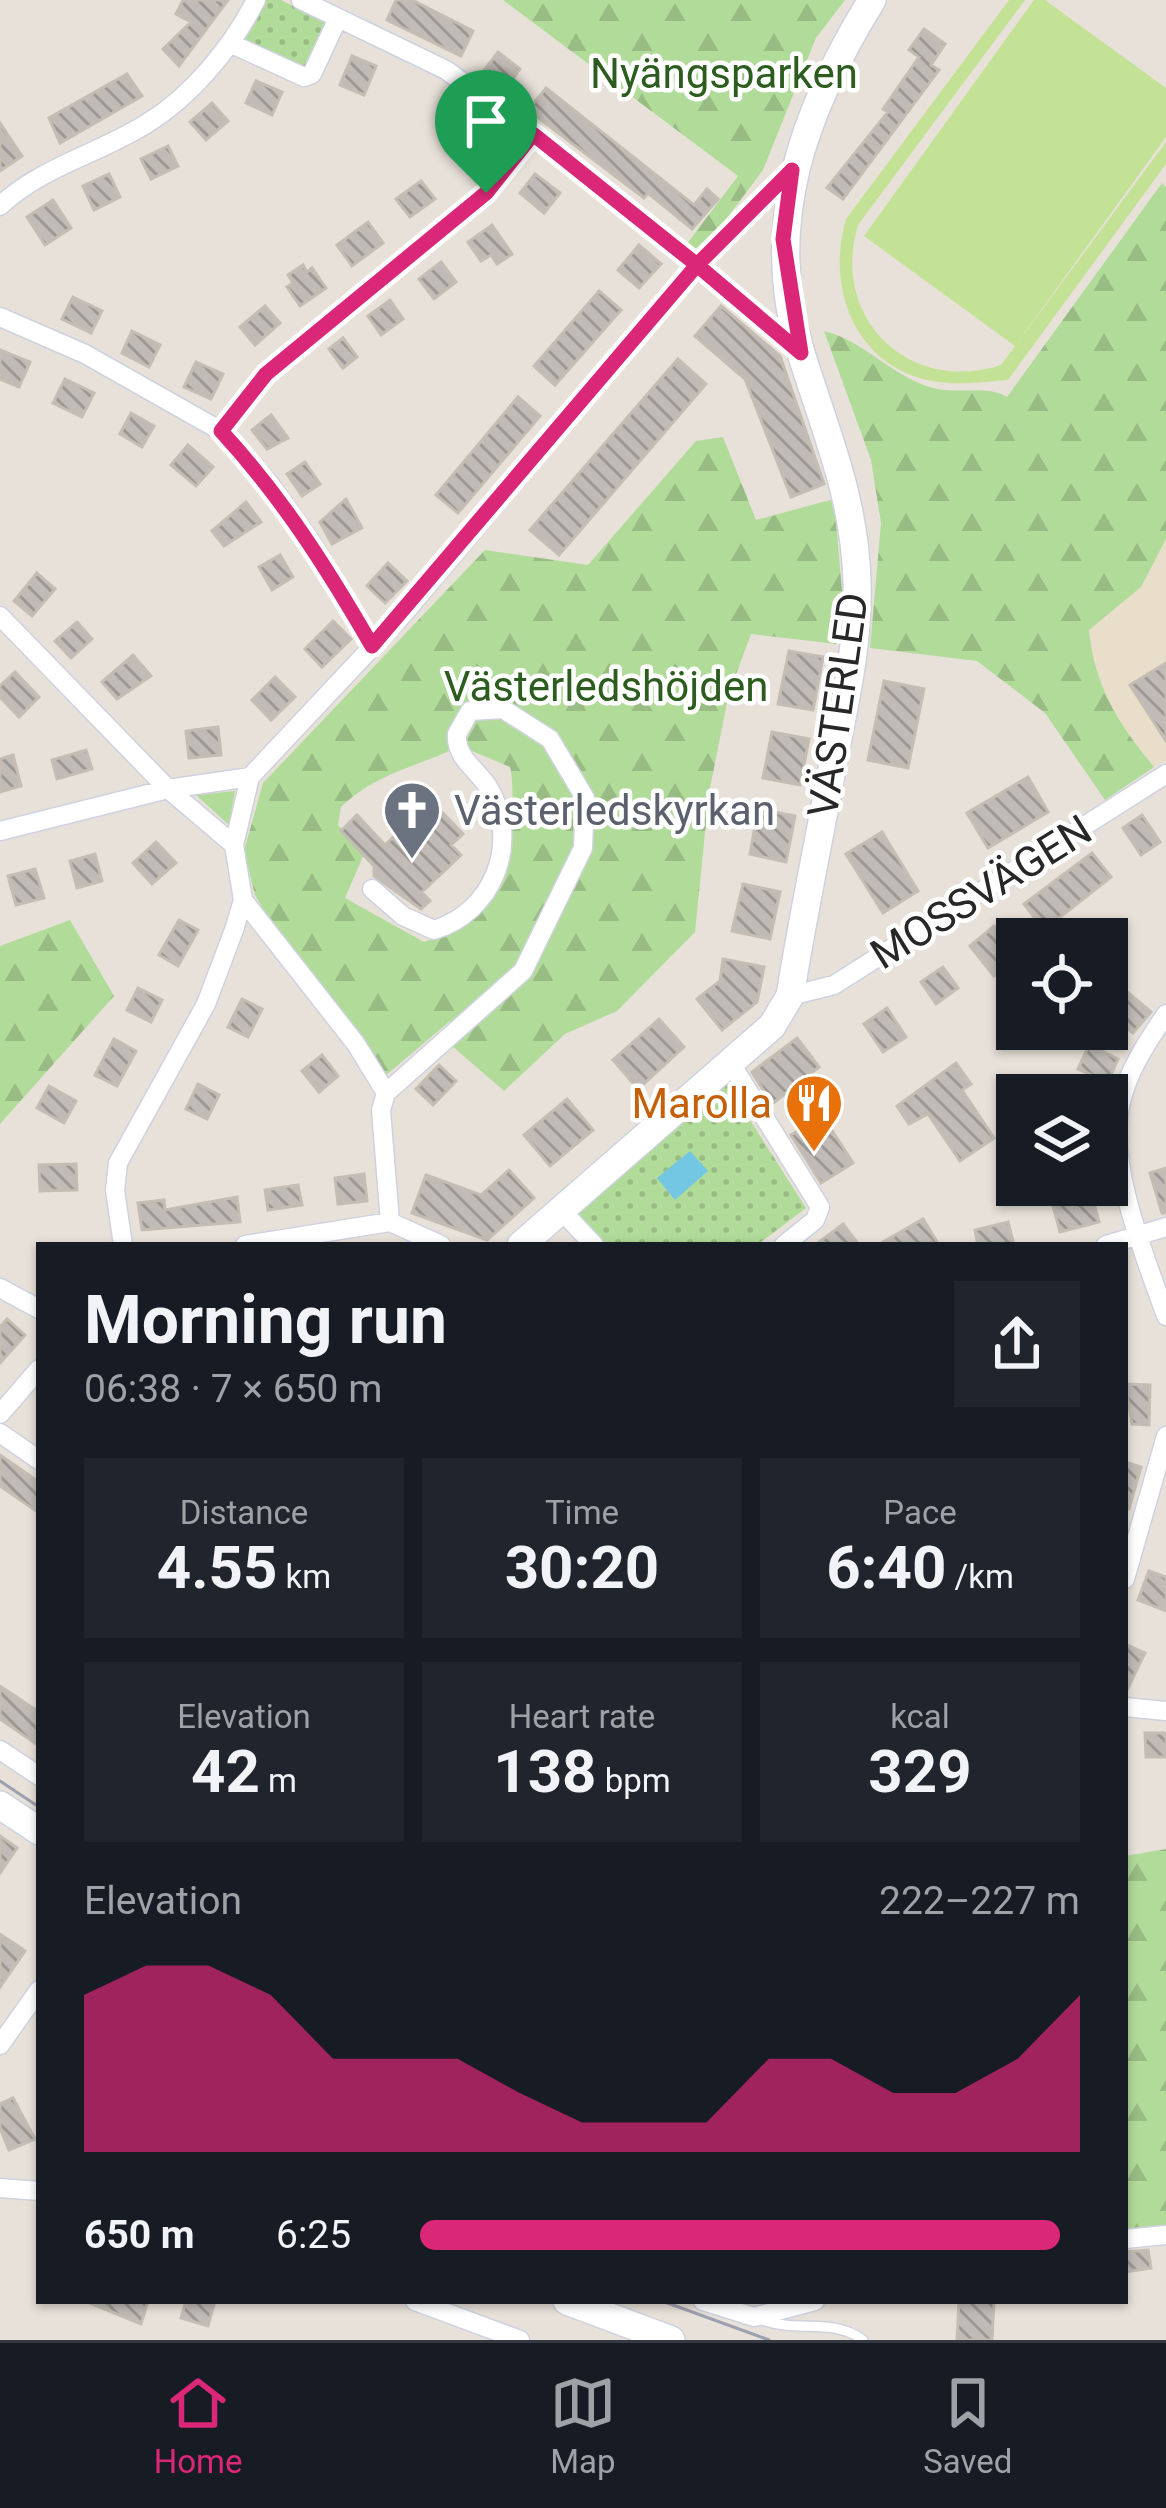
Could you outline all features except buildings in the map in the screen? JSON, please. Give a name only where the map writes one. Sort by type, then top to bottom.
[{"type":"street","points":[[0,206],[22,186],[149,123],[234,45],[256,0]]},
{"type":"street","points":[[301,0],[446,70],[533,134],[801,353]]},
{"type":"street","name":"VÄSTERLED","points":[[524,1242],[772,1026],[790,996],[854,654],[857,580],[830,427],[801,353],[783,239],[792,170],[821,95],[872,0]]},
{"type":"street","points":[[234,45],[304,77],[312,74],[338,18]]},
{"type":"street","points":[[221,431],[266,374],[486,193],[533,134]]},
{"type":"street","points":[[123,1242],[115,1190],[118,1162],[206,1004],[242,900],[234,845],[250,777],[372,646],[697,265],[792,170]]},
{"type":"street","points":[[0,317],[85,354],[221,431],[291,514],[372,646]]},
{"type":"street","points":[[0,616],[168,789],[234,845]]},
{"type":"street","points":[[372,889],[418,925],[434,930],[450,925],[496,878],[503,839],[490,790],[456,742],[462,723],[470,711],[488,706],[532,723],[550,740],[585,798],[583,848],[523,971],[386,1093],[381,1110],[390,1222]]},
{"type":"street","name":"MOSSVÄGEN","points":[[790,996],[834,986],[1166,774]]},
{"type":"street","points":[[0,831],[168,789],[250,777]]},
{"type":"street","points":[[242,900],[356,1044],[386,1093]]},
{"type":"street","points":[[1166,1014],[1140,1053],[1119,1108],[1122,1168],[1166,1316]]},
{"type":"street","points":[[730,1062],[820,1207],[815,1220],[788,1242]]},
{"type":"street","points":[[559,1208],[591,1242]]},
{"type":"street","points":[[264,1242],[390,1222],[434,1242]]},
{"type":"street","points":[[1115,1242],[1166,1227]]},
{"type":"street","points":[[0,1288],[36,1308]]},
{"type":"street","points":[[0,1414],[36,1372]]},
{"type":"street","points":[[0,1433],[36,1458]]},
{"type":"street","points":[[1128,1569],[1166,1436]]},
{"type":"street","points":[[1128,1707],[1166,1711]]},
{"type":"street","points":[[0,1750],[36,1774]]},
{"type":"street","points":[[0,1805],[36,1830]]},
{"type":"street","points":[[0,2045],[36,1994]]},
{"type":"street","points":[[0,2188],[36,2191]]},
{"type":"street","points":[[1128,2240],[1166,2234]]},
{"type":"street","points":[[423,2304],[520,2340]]},
{"type":"street","points":[[575,2304],[671,2340]]},
{"type":"street","points":[[713,2304],[754,2317],[803,2304]]},
{"type":"lane","points":[[754,2317],[789,2330],[834,2325],[862,2340]]},
{"type":"shaded area","points":[[1166,539],[1166,760],[1154,767],[1118,724],[1099,686],[1089,630],[1141,587]]},
{"type":"green space","points":[[265,0],[281,0],[326,23],[303,71],[244,40]]},
{"type":"green space","name":"Nyängsparken","points":[[503,0],[845,0],[816,38],[763,170],[699,255],[686,245],[738,176]]},
{"type":"green space","points":[[1009,0],[1025,0],[858,225],[852,259],[855,290],[866,318],[884,341],[935,369],[967,371],[1001,365],[1166,142],[1166,164],[1008,380],[932,381],[905,373],[883,359],[852,320],[840,271],[846,219]]},
{"type":"green space","points":[[1034,0],[1045,0],[1166,88],[1166,137],[1015,346],[864,236]]},
{"type":"green space","points":[[1162,183],[1166,187],[1166,539],[1141,587],[1089,630],[1110,704],[1154,767],[1105,800],[1045,713],[977,661],[870,648],[881,523],[871,460],[824,331],[918,383],[1007,397]]},
{"type":"green space","name":"Västerledshöjden","points":[[723,437],[756,520],[834,499],[843,602],[836,644],[751,634],[729,693],[709,793],[695,932],[617,1011],[565,1034],[504,1091],[451,1045],[450,1021],[385,1076],[277,934],[255,895],[244,851],[263,783],[485,550],[588,565],[696,441]],"holes":[[[460,746],[510,767],[512,815],[506,864],[493,887],[460,921],[424,942],[345,898],[364,854],[338,825],[341,807],[354,795]]]},
{"type":"green space","points":[[235,791],[229,825],[196,795],[197,795]]},
{"type":"green space","points":[[70,920],[114,996],[0,1124],[0,946]]},
{"type":"green space","points":[[727,1084],[806,1208],[761,1242],[605,1242],[576,1214]]},
{"type":"green space","points":[[1166,1849],[1166,2226],[1128,2230],[1128,1855]]},
{"type":"water","points":[[690,1151],[708,1171],[675,1200],[657,1178]]},
{"type":"tram line","points":[[0,1781],[36,1805]]},
{"type":"tram line","points":[[670,2304],[769,2340]]},
{"type":"place","name":"Västerledskyrkan","points":[[412,861]]},
{"type":"place","name":"Marolla","points":[[814,1154]]},
{"type":"route","points":[[486,193],[266,374],[221,431],[269,483],[313,545],[372,646],[697,265],[801,353],[788,294],[783,239],[792,170],[697,265],[533,134],[486,193]]}]
